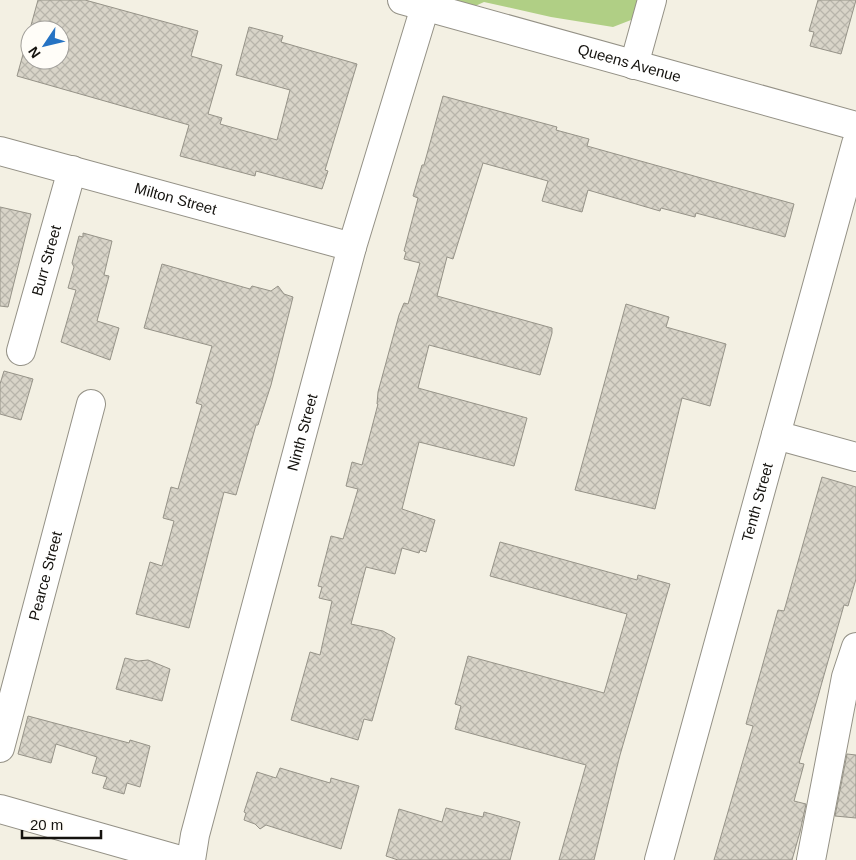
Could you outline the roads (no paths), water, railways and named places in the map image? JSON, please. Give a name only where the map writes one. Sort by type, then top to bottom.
[{"type":"street","points":[[634,65],[652,0]]},
{"type":"street","name":"Queens Avenue","points":[[414,3],[856,126]]},
{"type":"street","name":"Ninth Street","points":[[191,860],[195,835],[352,247],[414,3]]},
{"type":"street","name":"Tenth Street","points":[[659,860],[856,144]]},
{"type":"street","name":"Milton Street","points":[[0,151],[352,247]]},
{"type":"street","name":"Burr Street","points":[[21,351],[72,170]]},
{"type":"street","name":"Pearce Street","points":[[0,748],[91,404]]},
{"type":"street","points":[[776,435],[856,457]]},
{"type":"street","points":[[811,860],[846,677],[856,647]]},
{"type":"street","points":[[2,816],[180,860]]}]
